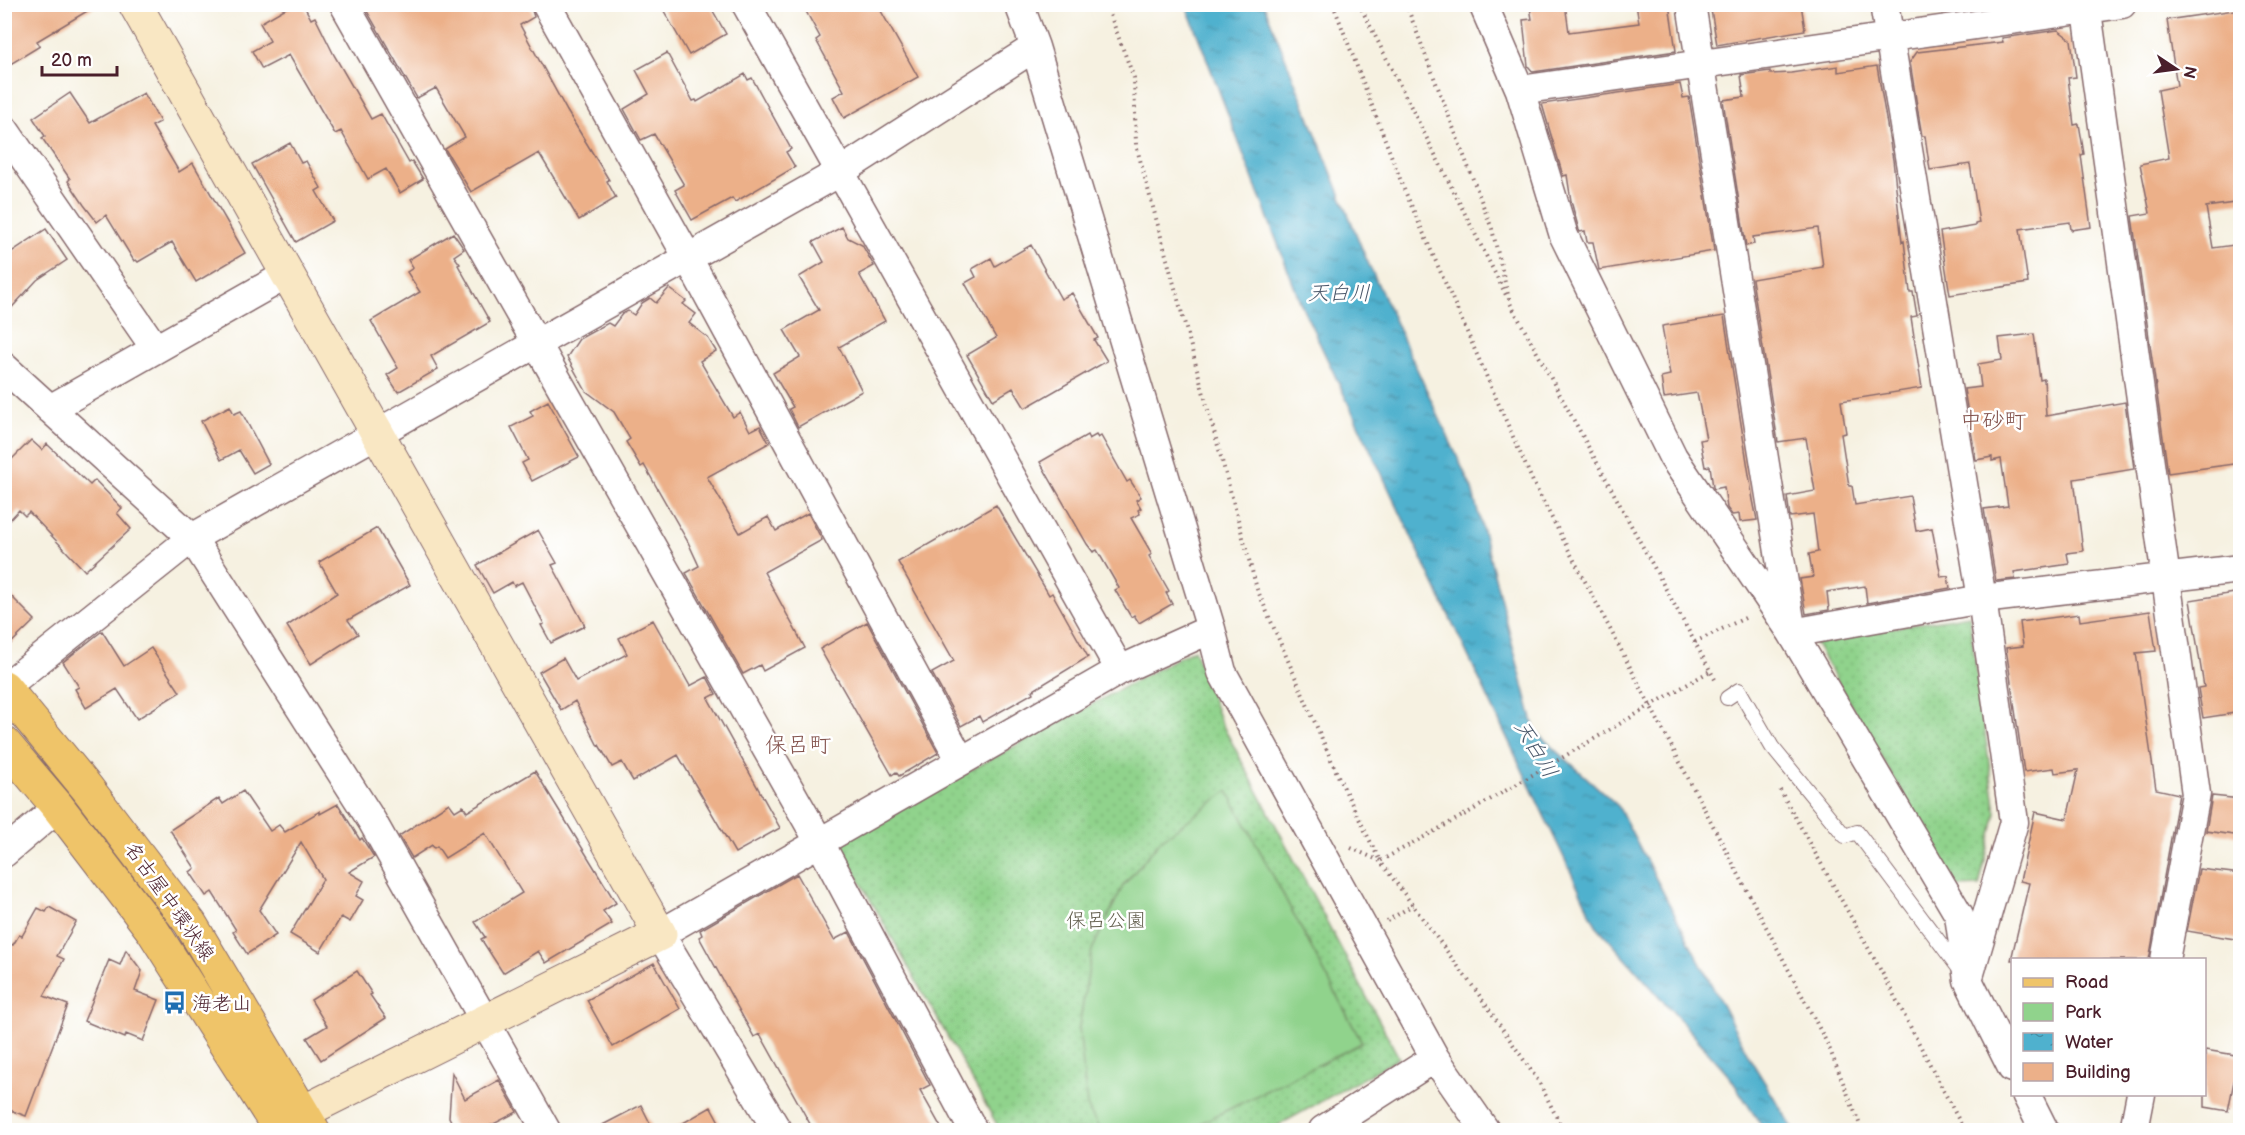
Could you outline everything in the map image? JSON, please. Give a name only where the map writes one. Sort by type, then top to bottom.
[{"type":"main road","name":"名古屋中環状線","points":[[5,687],[87,788],[190,923],[288,1126]]},
{"type":"main road","name":"名古屋中環状線","points":[[4,742],[58,807],[153,931],[288,1126]]},
{"type":"street","points":[[135,4],[660,933],[777,1131]]},
{"type":"street","points":[[344,4],[819,843],[973,1131]]},
{"type":"street","points":[[546,4],[688,258],[961,761]]},
{"type":"street","points":[[746,4],[1120,670]]},
{"type":"street","points":[[1019,4],[1035,47],[1222,672],[1435,1058],[1485,1131]]},
{"type":"street","points":[[1483,4],[1520,90],[1564,236],[1672,457],[1792,633],[1959,915],[1968,980],[2011,1064]]},
{"type":"street","points":[[1505,4],[1520,90]]},
{"type":"street","points":[[1690,4],[1792,633]]},
{"type":"street","points":[[1884,4],[1982,598],[2013,822],[1968,980]]},
{"type":"street","points":[[1520,90],[2087,7],[2122,4]]},
{"type":"street","points":[[2087,7],[2196,794],[2165,958]]},
{"type":"street","points":[[5,687],[192,538],[840,172],[1035,47]]},
{"type":"street","points":[[4,129],[155,348]]},
{"type":"street","points":[[50,409],[288,274]]},
{"type":"street","points":[[4,367],[192,538],[372,821],[546,1131]]},
{"type":"street","points":[[1792,633],[1982,598],[2241,569]]},
{"type":"street","points":[[288,1126],[484,1021],[660,933],[1120,670],[1211,629]]},
{"type":"street","points":[[4,853],[58,807]]},
{"type":"street","points":[[1323,1131],[1435,1058]]},
{"type":"street","points":[[2026,1096],[2044,1131]]},
{"type":"street","points":[[2134,1131],[2141,1096]]},
{"type":"lane","points":[[1727,698],[1739,690],[1772,747],[1845,836],[1857,832],[1968,980]]},
{"type":"path","points":[[1106,4],[1134,78],[1136,145],[1257,589],[1339,778],[1380,861],[1477,992],[1539,1082],[1563,1131]]},
{"type":"path","points":[[1333,4],[1404,189],[1533,482],[1828,1045],[1862,1131]]},
{"type":"path","points":[[1359,4],[1510,303],[1710,671],[1727,698]]},
{"type":"path","points":[[1406,4],[1492,229],[1510,303]]},
{"type":"path","points":[[1695,642],[1747,616],[1754,625]]},
{"type":"path","points":[[1380,861],[1464,815],[1710,671]]},
{"type":"path","points":[[1777,784],[1885,978],[1964,1131]]},
{"type":"path","points":[[1346,840],[1352,849],[1380,861]]},
{"type":"green space","points":[[1969,615],[1996,813],[1979,886],[1957,887],[1814,641]]},
{"type":"green space","name":"保呂公園","points":[[1194,649],[1220,720],[1399,1058],[1270,1130],[1000,1130],[838,842]]},
{"type":"green space","points":[[1228,791],[1362,1043],[1187,1130],[1100,1130],[1087,1106],[1079,1027],[1092,950],[1123,886],[1161,840]]},
{"type":"water","name":"天白川","points":[[1186,5],[1264,5],[1365,256],[1472,489],[1535,731],[1618,806],[1752,1062],[1794,1130],[1764,1130],[1728,1074],[1596,925],[1301,304]]},
{"type":"building","points":[[4,4],[99,4],[37,41],[40,46],[4,68]]},
{"type":"building","points":[[293,4],[303,4],[311,19],[315,17],[371,119],[381,114],[409,163],[412,161],[423,179],[400,193],[386,169],[368,179],[341,131],[335,134],[289,55],[262,69],[252,51],[270,41],[260,23]]},
{"type":"building","points":[[363,4],[530,4],[534,17],[520,25],[567,111],[609,180],[607,181],[616,198],[579,220],[539,153],[471,192],[445,149],[465,137],[436,88],[417,98]]},
{"type":"building","points":[[660,4],[709,4],[726,34],[689,55]]},
{"type":"building","points":[[802,4],[877,4],[918,77],[844,118],[833,97],[844,91],[816,40],[820,37]]},
{"type":"building","points":[[1565,4],[1569,32],[1639,23],[1636,4],[1669,4],[1676,51],[1533,72],[1528,66],[1523,20],[1532,19],[1530,7]]},
{"type":"building","points":[[1710,4],[1801,4],[1805,30],[1717,45]]},
{"type":"building","points":[[2241,9],[2241,202],[2206,207],[2213,248],[2241,244],[2241,463],[2168,473],[2132,216],[2150,213],[2140,164],[2169,158],[2158,90],[2177,86],[2167,20]]},
{"type":"building","points":[[2058,30],[2071,40],[2076,77],[2068,78],[2074,125],[2079,124],[2084,154],[2081,155],[2091,227],[2071,230],[2070,222],[2020,229],[2028,283],[1950,295],[1940,232],[1975,226],[1979,223],[1970,164],[1930,170],[1910,62],[1917,52],[2003,42],[2002,38]]},
{"type":"building","points":[[667,53],[693,101],[697,102],[745,74],[748,80],[752,78],[791,149],[786,152],[795,167],[735,202],[732,198],[692,220],[675,190],[684,185],[654,134],[641,140],[624,109],[649,94],[636,70]]},
{"type":"building","points":[[1838,66],[1838,72],[1877,66],[1893,160],[1910,292],[1913,292],[1917,316],[1911,317],[1922,388],[1841,401],[1846,433],[1841,434],[1849,486],[1852,486],[1855,505],[1910,496],[1916,531],[1932,528],[1941,577],[1948,576],[1950,588],[1867,603],[1865,586],[1827,592],[1829,610],[1806,614],[1800,579],[1813,577],[1809,554],[1818,552],[1813,514],[1790,517],[1787,496],[1815,491],[1806,438],[1778,442],[1752,279],[1823,267],[1818,228],[1753,237],[1754,244],[1746,246],[1723,100],[1744,97],[1741,75],[1770,71],[1770,74],[1791,73]]},
{"type":"building","points":[[1680,84],[1683,98],[1689,97],[1714,251],[1599,270],[1593,242],[1587,242],[1585,231],[1580,232],[1579,230],[1567,175],[1563,176],[1542,104]]},
{"type":"building","points":[[70,93],[90,123],[144,93],[160,122],[152,126],[179,172],[193,163],[245,253],[196,282],[172,242],[138,262],[134,261],[106,215],[97,222],[84,205],[68,181],[70,179],[42,138],[45,136],[33,118]]},
{"type":"building","points":[[290,143],[301,163],[306,161],[321,188],[316,191],[333,221],[296,242],[252,164]]},
{"type":"building","points":[[842,227],[848,238],[862,245],[874,266],[859,274],[885,321],[839,347],[862,391],[798,427],[789,409],[793,407],[773,373],[800,357],[784,330],[819,310],[799,277],[824,262],[813,242]]},
{"type":"building","points":[[46,229],[67,260],[37,280],[4,316],[4,257]]},
{"type":"building","points":[[453,233],[464,249],[454,256],[490,322],[431,356],[438,369],[398,392],[387,375],[398,368],[371,321],[420,292],[407,272],[413,268],[408,260]]},
{"type":"building","points":[[1031,245],[1061,299],[1072,293],[1098,338],[1094,340],[1107,361],[1025,408],[1013,388],[993,400],[967,355],[996,338],[965,283],[976,277],[972,269],[991,258],[995,266]]},
{"type":"building","points":[[669,288],[686,301],[683,304],[696,314],[689,323],[708,338],[716,351],[700,361],[733,417],[740,412],[750,431],[760,426],[769,443],[707,477],[740,533],[768,517],[776,531],[808,513],[822,540],[764,572],[805,648],[763,671],[760,665],[743,674],[686,573],[699,566],[688,542],[644,465],[641,467],[626,442],[630,439],[614,412],[586,391],[567,357],[579,339],[608,323],[613,326],[622,314],[628,311],[634,315],[642,303],[650,298],[656,303]]},
{"type":"building","points":[[1724,316],[1757,520],[1740,522],[1739,514],[1732,515],[1727,508],[1724,487],[1714,489],[1713,487],[1710,466],[1705,467],[1700,440],[1706,439],[1697,393],[1664,398],[1661,377],[1670,375],[1662,326]]},
{"type":"building","points":[[2034,334],[2040,380],[2044,379],[2046,416],[2125,402],[2134,469],[2074,479],[2083,551],[2067,553],[2069,564],[2014,572],[2015,579],[1996,581],[1984,509],[2008,506],[2001,459],[1992,461],[1992,457],[1976,460],[1964,389],[1981,387],[1978,364],[2002,360],[1999,338]]},
{"type":"building","points":[[548,401],[579,457],[532,481],[522,463],[528,460],[511,427],[533,416],[530,411]]},
{"type":"building","points":[[230,406],[234,414],[241,411],[269,464],[253,473],[239,450],[221,460],[201,421]]},
{"type":"building","points":[[1087,435],[1089,439],[1096,435],[1098,438],[1101,436],[1127,482],[1130,480],[1141,497],[1136,500],[1141,508],[1138,510],[1140,514],[1131,518],[1152,554],[1149,556],[1169,591],[1166,593],[1172,604],[1139,623],[1134,615],[1131,617],[1115,590],[1119,588],[1097,550],[1093,552],[1087,544],[1040,462]]},
{"type":"building","points":[[31,440],[42,450],[47,444],[90,485],[95,480],[122,508],[117,513],[131,529],[85,571],[29,512],[25,516],[19,510],[4,526],[4,467]]},
{"type":"building","points":[[996,505],[1049,595],[1052,593],[1088,657],[1032,691],[1033,693],[982,722],[979,716],[961,726],[932,673],[954,661],[898,562]]},
{"type":"building","points":[[377,528],[410,585],[348,620],[358,634],[311,664],[287,626],[337,593],[319,562]]},
{"type":"building","points":[[538,530],[557,563],[552,565],[585,626],[551,643],[541,625],[544,624],[522,582],[514,586],[512,582],[493,593],[477,565]]},
{"type":"building","points":[[4,589],[35,620],[4,650]]},
{"type":"building","points":[[2241,592],[2241,712],[2203,718],[2198,688],[2204,687],[2190,600]]},
{"type":"building","points":[[2150,611],[2156,651],[2136,653],[2156,789],[2179,794],[2149,958],[2011,958],[2029,883],[2020,881],[2035,812],[2067,819],[2078,770],[2055,773],[2054,768],[2024,772],[2006,648],[2023,646],[2020,622],[2079,614],[2080,621]]},
{"type":"building","points":[[653,620],[690,686],[707,677],[716,694],[708,698],[780,828],[735,853],[678,755],[633,781],[622,762],[612,767],[598,746],[575,701],[561,710],[539,672],[563,658],[576,681],[627,654],[619,638]]},
{"type":"building","points":[[867,622],[938,753],[899,776],[896,772],[892,775],[820,649]]},
{"type":"building","points":[[102,631],[124,666],[151,648],[180,692],[137,719],[117,689],[86,708],[75,689],[79,687],[63,662]]},
{"type":"building","points":[[535,771],[616,903],[603,911],[612,924],[546,963],[538,951],[503,973],[481,939],[485,937],[475,922],[522,893],[485,833],[445,858],[437,846],[434,848],[432,845],[412,858],[399,836],[449,803],[455,811],[463,806],[467,812]]},
{"type":"building","points":[[243,791],[270,831],[279,825],[285,832],[320,811],[320,814],[338,804],[360,840],[362,838],[374,857],[349,872],[364,881],[356,896],[363,900],[350,922],[341,917],[320,952],[290,934],[323,879],[301,842],[259,910],[276,935],[247,954],[233,932],[236,930],[212,892],[206,896],[190,872],[195,868],[170,830],[219,798],[223,804]]},
{"type":"building","points":[[2212,796],[2241,799],[2241,836],[2206,831]]},
{"type":"building","points":[[2199,869],[2241,874],[2241,940],[2187,931]]},
{"type":"building","points":[[797,874],[834,940],[849,932],[930,1085],[920,1090],[943,1131],[814,1131],[760,1034],[754,1037],[699,937],[702,935],[700,930]]},
{"type":"building","points":[[49,907],[76,922],[57,956],[64,959],[44,996],[68,1005],[26,1116],[4,1108],[4,942],[13,945],[19,935],[22,936],[38,908],[46,912]]},
{"type":"building","points":[[126,950],[142,971],[135,991],[159,1000],[143,1041],[126,1034],[125,1038],[84,1021],[109,960],[120,965]]},
{"type":"building","points":[[654,963],[680,1009],[613,1047],[587,1000]]},
{"type":"building","points":[[357,971],[386,1018],[321,1060],[307,1038],[327,1026],[311,1000]]},
{"type":"building","points":[[2206,1050],[2241,1056],[2241,1082],[2234,1081],[2228,1111],[2205,1107]]},
{"type":"building","points":[[452,1073],[465,1099],[499,1080],[517,1112],[480,1131],[456,1131],[449,1117]]},
{"type":"building","points":[[641,1105],[654,1131],[591,1131]]},
{"type":"building","points":[[711,1107],[724,1131],[669,1131]]},
{"type":"place","name":"海老山","points":[[174,1003]]},
{"type":"district","name":"中砂町","points":[[1993,420]]},
{"type":"district","name":"保呂町","points":[[798,744]]}]
